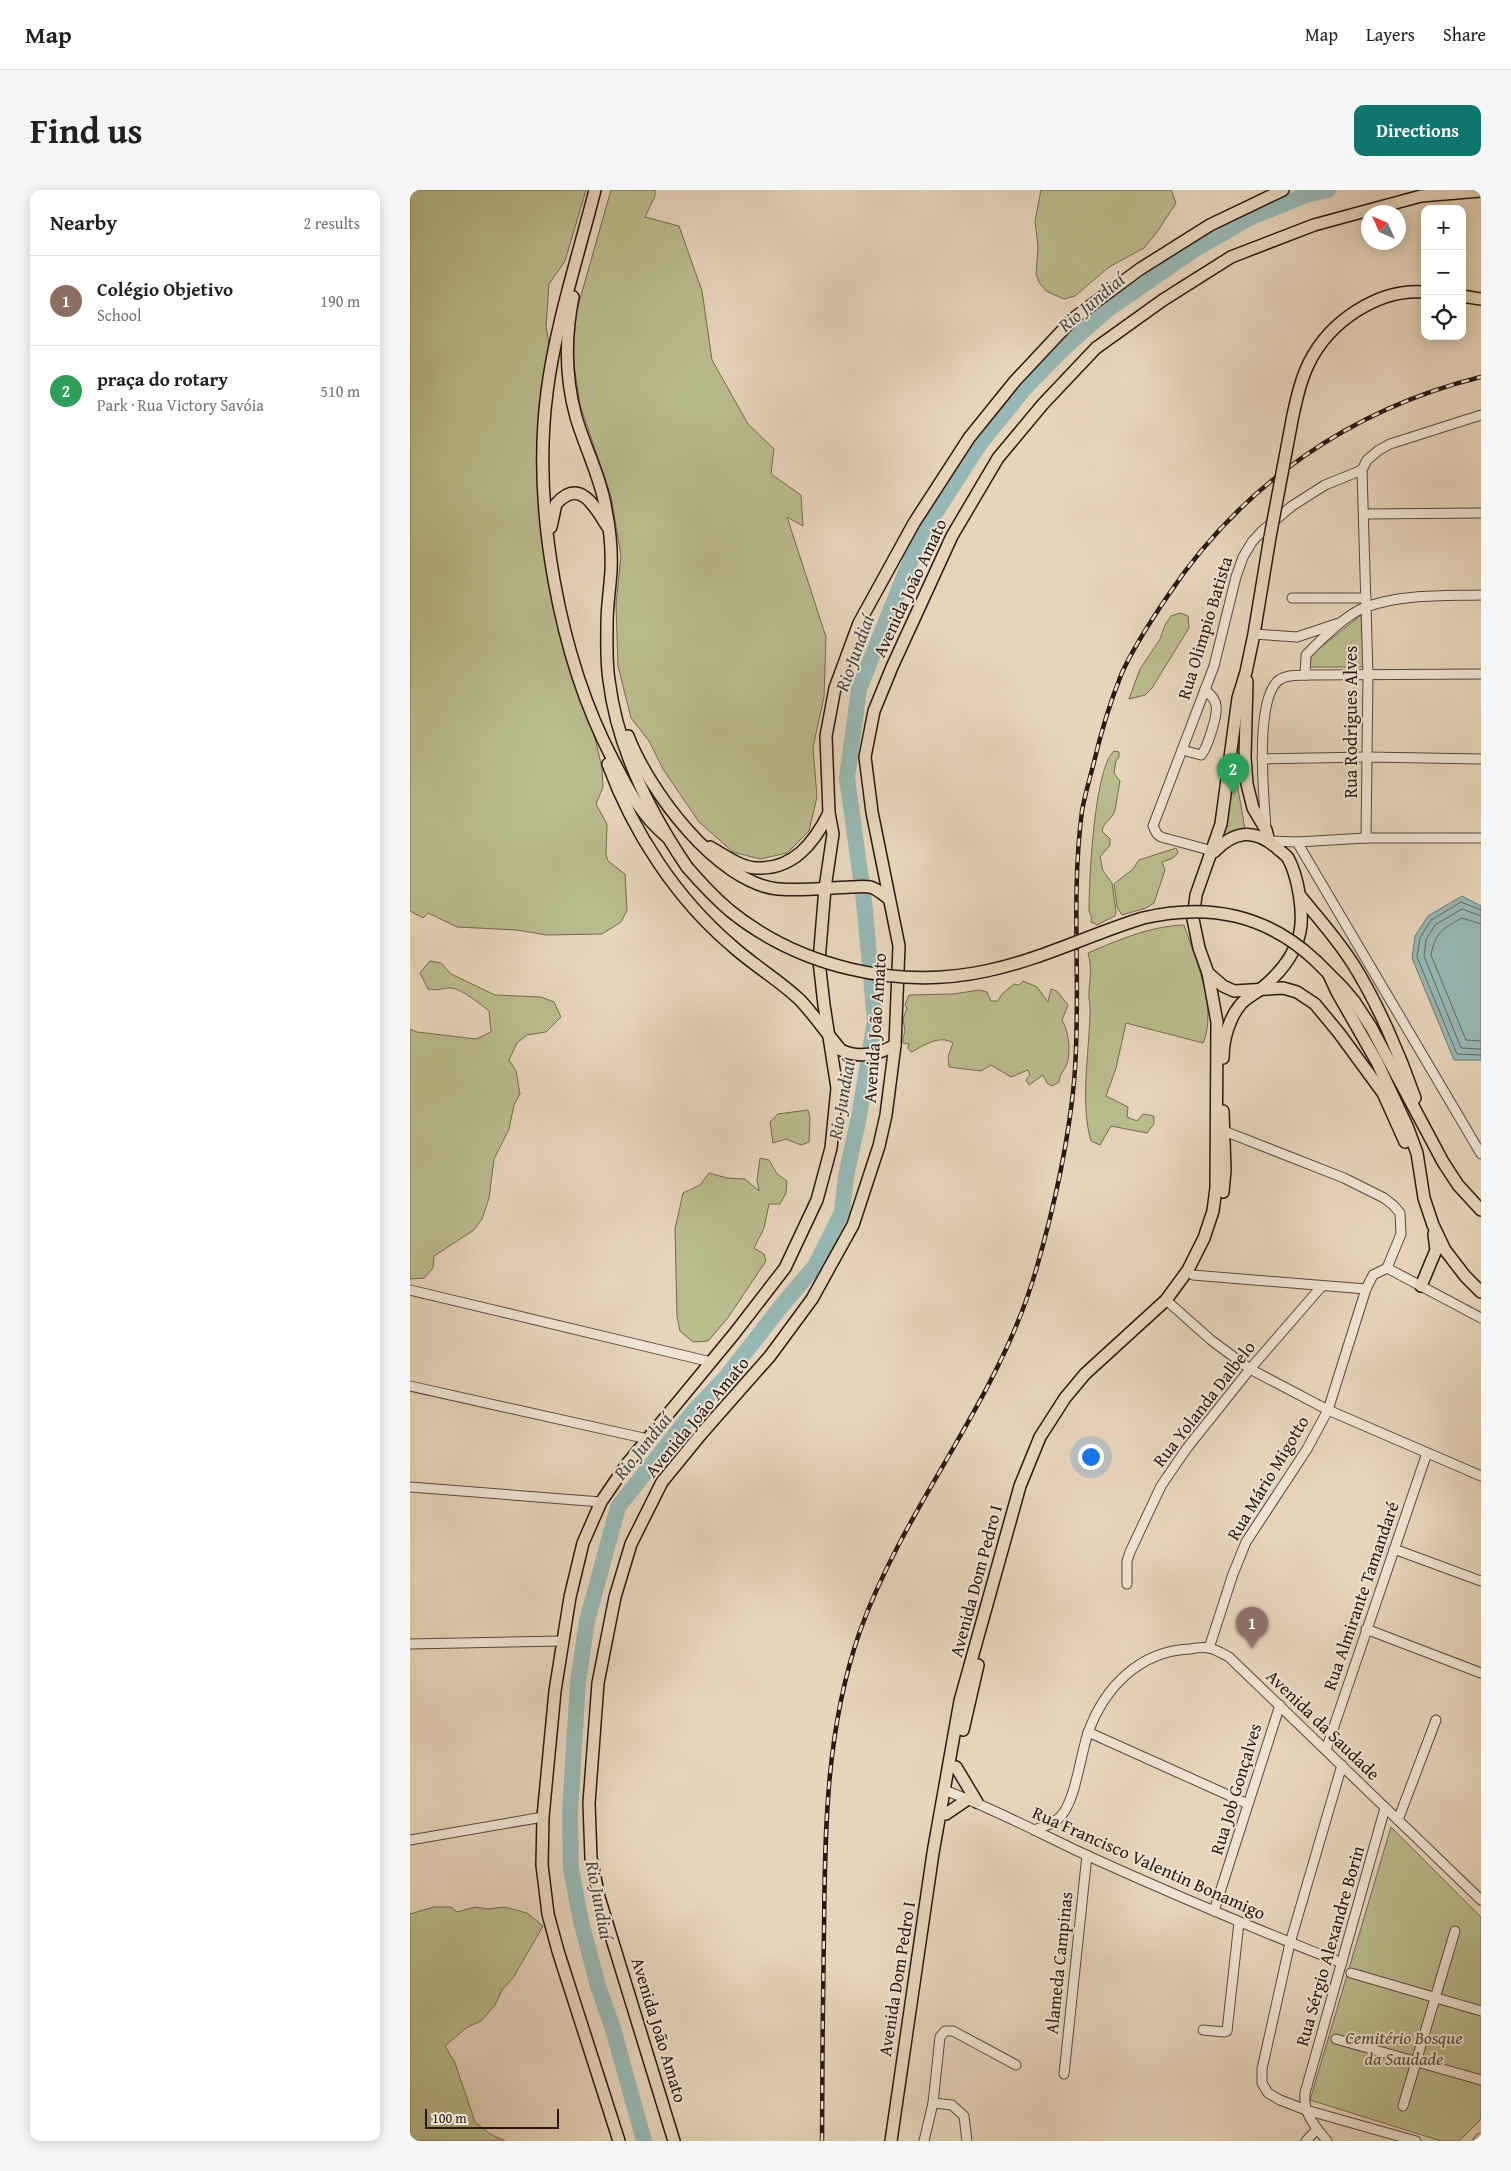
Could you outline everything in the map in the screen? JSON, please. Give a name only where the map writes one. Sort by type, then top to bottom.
[{"type":"main road","points":[[595,190],[558,327],[546,394],[544,475],[549,546],[561,612],[577,674],[600,736],[608,765],[626,810],[667,874],[702,916],[730,945],[790,991],[841,1050],[849,1054],[878,1053],[895,1045]]},
{"type":"main road","name":"Avenida João Amato","points":[[619,2141],[558,1951],[548,1914],[542,1865],[543,1817],[555,1691],[570,1597],[584,1543],[601,1502],[627,1464],[785,1268],[817,1200],[831,1148],[837,1088],[819,961],[833,834],[829,813],[826,736],[835,688],[859,623],[914,523],[969,438],[1015,381],[1074,318],[1140,269],[1201,230],[1283,190]]},
{"type":"main road","name":"Avenida João Amato","points":[[674,2141],[599,1897],[591,1858],[589,1803],[598,1683],[615,1597],[631,1544],[662,1482],[702,1433],[770,1356],[812,1299],[853,1225],[879,1146],[886,1115],[895,1045],[898,1013],[899,946],[872,812],[865,757],[874,710],[952,536],[998,458],[1096,348],[1163,300],[1231,257],[1314,225],[1421,196],[1481,191]]},
{"type":"main road","points":[[580,251],[568,328],[568,371],[577,417],[603,493],[609,530],[611,570],[607,622],[608,680],[621,734],[634,773],[667,837],[686,867],[730,910],[764,934],[805,955],[864,972],[906,977],[936,977],[985,971],[1143,918],[1165,913],[1205,911],[1246,918],[1264,925],[1300,946],[1344,988],[1354,1001],[1424,1123],[1444,1162],[1458,1185],[1481,1210]]},
{"type":"main road","points":[[1219,1090],[1217,1022],[1208,973],[1199,948],[1193,919],[1196,895],[1221,824],[1238,698],[1254,634],[1270,537],[1299,386],[1309,362],[1322,342],[1337,326],[1363,306],[1387,296],[1421,292]]},
{"type":"main road","points":[[1466,297],[1481,299]]},
{"type":"main road","points":[[549,546],[553,512],[556,504],[568,494],[576,494],[588,498],[609,530]]},
{"type":"main road","points":[[608,652],[612,682],[629,739],[666,805],[710,854],[726,867],[750,881],[776,889],[871,887],[889,899]]},
{"type":"main road","points":[[1219,1090],[1223,1048],[1230,1022],[1241,1004],[1278,973],[1293,949],[1300,933],[1301,897],[1288,858],[1267,835],[1253,808],[1247,784],[1246,672]]},
{"type":"main road","points":[[600,736],[638,807],[650,822],[667,837]]},
{"type":"main road","points":[[698,839],[734,861],[755,868],[784,864],[805,850],[820,832],[829,813]]},
{"type":"main road","points":[[1212,853],[1224,841],[1237,835],[1267,835]]},
{"type":"main road","points":[[1301,897],[1333,936],[1358,973],[1391,1040],[1424,1123]]},
{"type":"main road","points":[[1208,973],[1223,986],[1234,991],[1283,988],[1297,992],[1315,1004],[1383,1093],[1401,1131],[1421,1183],[1433,1225],[1436,1250],[1421,1286]]},
{"type":"main road","points":[[1329,975],[1380,1069],[1407,1126],[1417,1153],[1421,1183]]},
{"type":"main road","name":"Avenida Dom Pedro I","points":[[891,2141],[960,1702],[1020,1486],[1040,1437],[1065,1398],[1085,1374],[1168,1302],[1188,1270],[1200,1246],[1213,1210],[1220,1129],[1219,1090]]},
{"type":"main road","name":"Avenida Dom Pedro I","points":[[898,2141],[924,1951],[946,1814],[947,1791],[956,1767],[968,1708],[1024,1493],[1037,1457],[1057,1419],[1091,1378],[1193,1275],[1205,1252],[1218,1216],[1225,1170],[1220,1129]]},
{"type":"main road","points":[[1433,1225],[1445,1250],[1465,1276],[1481,1292]]},
{"type":"main road","points":[[946,1814],[972,1801],[956,1767]]},
{"type":"street","name":"Rua Olimpio Batista","points":[[1212,853],[1161,837],[1154,830],[1154,822],[1205,689],[1223,636],[1236,577],[1243,557],[1252,542],[1292,506],[1325,485],[1362,470],[1373,455],[1390,444],[1481,415]]},
{"type":"street","name":"Rua Rodrigues Alves","points":[[1362,470],[1368,675],[1366,838]]},
{"type":"street","points":[[1364,514],[1481,514]]},
{"type":"street","points":[[1292,598],[1366,602],[1432,596],[1481,595]]},
{"type":"street","points":[[1304,675],[1306,655],[1366,602]]},
{"type":"street","points":[[1254,634],[1297,637],[1345,620]]},
{"type":"street","points":[[1481,674],[1304,675],[1286,677],[1274,686],[1269,698],[1262,759],[1267,835],[1297,842],[1366,838],[1481,838]]},
{"type":"street","points":[[1182,750],[1198,756],[1206,748],[1216,709],[1214,699],[1205,689]]},
{"type":"street","points":[[1262,759],[1368,757],[1481,758]]},
{"type":"street","points":[[1297,842],[1481,1154]]},
{"type":"street","points":[[1193,1275],[1366,1289],[1373,1275],[1387,1268],[1401,1234],[1402,1221],[1400,1213],[1389,1201],[1344,1178],[1220,1129]]},
{"type":"street","points":[[1387,1268],[1481,1318]]},
{"type":"street","name":"Rua Yolanda Dalbelo","points":[[1127,1584],[1127,1562],[1130,1552],[1161,1486],[1187,1448],[1250,1369],[1322,1286]]},
{"type":"street","name":"Rua Mário Migotto","points":[[1209,1648],[1233,1574],[1246,1542],[1307,1449],[1328,1410],[1366,1289]]},
{"type":"street","points":[[410,1290],[711,1362]]},
{"type":"street","points":[[1168,1302],[1232,1357],[1250,1369],[1328,1410],[1481,1476]]},
{"type":"street","points":[[410,1386],[648,1439]]},
{"type":"street","name":"Rua Almirante Tamandaré","points":[[1326,1750],[1427,1453]]},
{"type":"street","points":[[410,1487],[601,1502]]},
{"type":"street","points":[[1394,1549],[1481,1582]]},
{"type":"street","points":[[1366,1629],[1481,1673]]},
{"type":"street","points":[[410,1644],[563,1641]]},
{"type":"street","name":"Avenida da Saudade","points":[[1034,1830],[1060,1817],[1069,1804],[1088,1732],[1114,1685],[1131,1670],[1151,1657],[1176,1649],[1209,1648],[1229,1657],[1280,1704],[1481,1900]]},
{"type":"street","name":"Rua Job Gonçalves","points":[[1214,1911],[1280,1704]]},
{"type":"street","points":[[1398,1820],[1436,1720]]},
{"type":"street","points":[[1088,1732],[1248,1804]]},
{"type":"street","points":[[1342,1766],[1290,1943],[1262,2069],[1262,2083],[1268,2093],[1306,2110],[1416,2141]]},
{"type":"street","name":"Rua Francisco Valentin Bonamigo","points":[[947,1791],[1239,1922],[1342,1963]]},
{"type":"street","name":"Rua Sérgio Alexandre Borin","points":[[1306,2110],[1305,2093],[1385,1808]]},
{"type":"street","points":[[410,1840],[543,1817]]},
{"type":"street","name":"Alameda Campinas","points":[[1064,2074],[1086,1855]]},
{"type":"street","points":[[1203,2030],[1227,2031],[1239,1922]]},
{"type":"street","points":[[1403,2106],[1437,1997],[1455,1931]]},
{"type":"street","points":[[1351,1973],[1437,1997],[1481,2012]]},
{"type":"street","points":[[924,2141],[933,2103],[940,2037],[945,2031],[953,2032],[1016,2065]]},
{"type":"street","points":[[1336,2039],[1481,2080]]},
{"type":"street","points":[[933,2103],[952,2105],[964,2116],[967,2141]]},
{"type":"street","points":[[1306,2110],[1317,2129],[1327,2141]]},
{"type":"street","points":[[1306,2141],[1317,2129]]},
{"type":"street","points":[[1478,2141],[1481,2138]]},
{"type":"green space","points":[[410,190],[586,190],[565,261],[549,284],[546,327],[550,349],[540,505],[602,768],[603,787],[596,804],[607,824],[606,855],[608,861],[625,874],[627,910],[621,922],[602,934],[546,935],[517,930],[457,927],[428,913],[423,918],[410,911]]},
{"type":"green space","points":[[611,190],[655,190],[655,196],[645,217],[679,226],[702,291],[712,360],[748,424],[774,449],[771,474],[801,495],[803,526],[787,517],[826,637],[824,697],[813,747],[817,797],[809,831],[787,853],[760,859],[733,852],[699,822],[663,769],[649,741],[631,718],[618,666],[616,604],[621,556],[611,496],[580,405],[571,345],[574,320]]},
{"type":"green space","points":[[1041,190],[1171,190],[1176,203],[1144,248],[1109,267],[1075,296],[1064,299],[1046,291],[1036,274],[1038,247],[1035,221]]},
{"type":"green space","points":[[1180,613],[1188,616],[1189,628],[1152,688],[1145,695],[1129,699],[1140,669],[1160,639],[1165,625],[1171,616]]},
{"type":"green space","points":[[1361,615],[1365,667],[1309,667],[1310,656]]},
{"type":"green space","points":[[1114,751],[1119,752],[1114,773],[1120,781],[1115,810],[1102,831],[1110,839],[1110,845],[1100,857],[1103,871],[1112,883],[1116,912],[1115,916],[1097,925],[1091,922],[1092,918],[1089,911],[1094,826],[1102,779],[1107,762]]},
{"type":"green space","points":[[1233,760],[1245,829],[1221,836]]},
{"type":"green space","points":[[1176,848],[1178,853],[1173,858],[1162,862],[1165,870],[1154,903],[1146,908],[1122,915],[1117,907],[1114,884],[1133,869],[1139,860]]},
{"type":"green space","points":[[1184,925],[1199,968],[1206,999],[1207,1030],[1203,1043],[1126,1023],[1116,1068],[1106,1096],[1128,1107],[1127,1117],[1137,1121],[1143,1114],[1154,1116],[1154,1124],[1147,1133],[1111,1126],[1100,1145],[1091,1141],[1086,1111],[1090,1011],[1090,967],[1088,953],[1147,931]]},
{"type":"green space","points":[[430,961],[441,963],[451,974],[495,995],[541,997],[554,1002],[561,1017],[546,1032],[527,1035],[517,1043],[509,1060],[516,1071],[520,1094],[514,1105],[509,1129],[494,1159],[489,1198],[482,1219],[474,1230],[434,1256],[433,1268],[424,1278],[410,1279],[410,1029],[417,1032],[476,1039],[491,1032],[489,1011],[471,997],[451,988],[428,989],[420,973]]},
{"type":"green space","points":[[1023,981],[1037,987],[1048,1002],[1051,989],[1057,991],[1068,1005],[1062,1020],[1068,1037],[1067,1063],[1059,1082],[1052,1086],[1047,1083],[1043,1075],[1029,1085],[1026,1080],[1030,1075],[1028,1070],[1011,1077],[991,1065],[981,1071],[949,1067],[948,1057],[953,1043],[948,1041],[937,1040],[911,1052],[908,1048],[909,1044],[903,1043],[905,1031],[903,1019],[909,995],[953,994],[979,990],[987,992],[991,1001],[998,1001],[1002,994],[1014,984],[1019,985]]},
{"type":"green space","points":[[808,1110],[810,1118],[809,1142],[801,1145],[786,1139],[773,1143],[770,1122],[778,1114]]},
{"type":"green space","points":[[760,1158],[769,1160],[777,1174],[787,1181],[786,1193],[780,1204],[769,1204],[764,1228],[754,1248],[764,1254],[766,1261],[727,1319],[708,1341],[693,1342],[680,1331],[677,1316],[675,1229],[683,1193],[700,1185],[709,1173],[727,1178],[745,1179],[759,1191],[757,1180]]},
{"type":"green space","name":"Cemitério Bosque da Saudade","points":[[1391,1827],[1481,1917],[1481,2119],[1459,2141],[1441,2141],[1310,2100]]},
{"type":"green space","points":[[434,1907],[451,1907],[457,1912],[475,1907],[488,1909],[504,1907],[527,1913],[543,1926],[513,1978],[502,1990],[495,2005],[481,2021],[466,2028],[445,2046],[455,2063],[475,2122],[490,2134],[505,2141],[410,2141],[410,1914]]},
{"type":"water","points":[[1462,896],[1481,906],[1481,1060],[1454,1060],[1412,958],[1415,936],[1428,916]]},
{"type":"waterway","name":"Rio Jundiaí","points":[[644,2141],[613,2029],[598,1986],[581,1921],[571,1869],[570,1812],[578,1682],[587,1621],[618,1507],[694,1411],[727,1376],[815,1266],[842,1212],[846,1176],[859,1117],[875,1021],[864,901],[847,778],[859,689],[920,537],[979,445],[1024,389],[1063,349],[1107,310],[1194,250],[1249,218],[1306,195],[1328,190]]},
{"type":"railway","points":[[822,2141],[825,1853],[830,1778],[840,1704],[860,1631],[879,1584],[999,1364],[1019,1318],[1043,1247],[1064,1153],[1074,1082],[1077,1014],[1077,879],[1082,811],[1106,718],[1121,675],[1142,635],[1196,557],[1229,520],[1265,487],[1303,457],[1344,431],[1388,409],[1433,391],[1481,377]]},
{"type":"place","name":"praça do rotary","points":[[1233,794]]},
{"type":"place","name":"Colégio Objetivo","points":[[1252,1648]]}]
